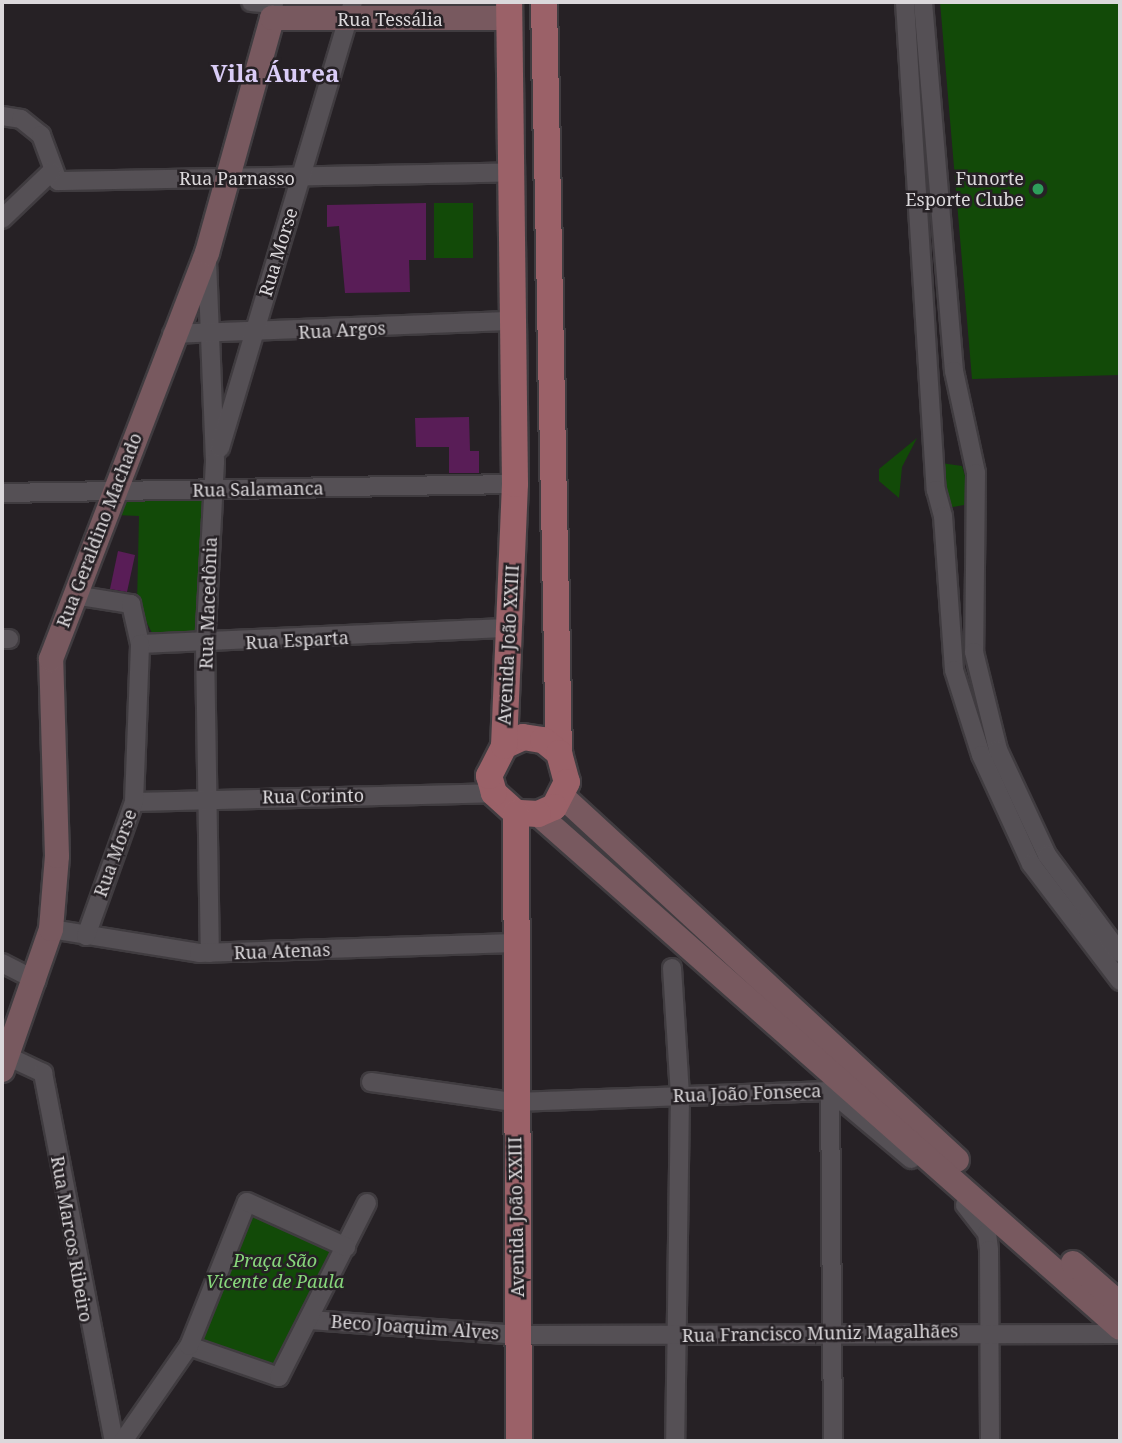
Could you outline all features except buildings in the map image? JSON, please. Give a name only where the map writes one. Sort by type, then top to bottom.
[{"type":"main road","points":[[494,793],[527,813],[562,796],[567,774],[559,753],[544,2]]},
{"type":"main road","name":"Avenida João XXIII","points":[[494,793],[491,768],[504,746],[515,484],[509,10]]},
{"type":"main road","points":[[504,746],[523,737],[543,740],[559,753]]},
{"type":"main road","name":"Avenida João XXIII","points":[[519,1441],[514,1102],[515,943],[527,813]]},
{"type":"street","name":"Rua Tessália","points":[[251,2],[273,8],[351,11],[509,10]]},
{"type":"street","points":[[905,2],[954,371],[976,481],[972,510],[974,652],[998,750],[1039,859],[1120,953]]},
{"type":"street","points":[[923,2],[936,490],[943,516],[954,670],[981,755],[1039,859],[1120,981]]},
{"type":"street","name":"Rua Geraldino Machado","points":[[5,1064],[37,981],[51,929],[57,856],[48,685],[51,659],[172,334],[207,253],[231,177],[273,8]]},
{"type":"street","name":"Rua Morse","points":[[215,462],[351,11]]},
{"type":"street","points":[[2,116],[21,119],[41,135],[51,172],[2,219]]},
{"type":"street","name":"Rua Parnasso","points":[[51,172],[58,181],[510,172]]},
{"type":"street","name":"Rua Macedônia","points":[[207,253],[215,462],[205,645],[210,953]]},
{"type":"street","name":"Rua Argos","points":[[172,334],[253,334],[512,321]]},
{"type":"street","points":[[937,457],[949,453],[971,458]]},
{"type":"street","name":"Rua Salamanca","points":[[2,493],[515,484]]},
{"type":"street","points":[[943,516],[972,510]]},
{"type":"street","points":[[74,596],[131,604],[140,644]]},
{"type":"street","name":"Rua Esparta","points":[[140,644],[205,645],[510,628]]},
{"type":"street","name":"Rua Morse","points":[[86,936],[134,802],[140,644]]},
{"type":"street","name":"Rua Corinto","points":[[134,802],[207,797],[494,793]]},
{"type":"street","points":[[562,796],[1120,1304]]},
{"type":"street","points":[[527,813],[1120,1328]]},
{"type":"street","name":"Rua Atenas","points":[[51,929],[210,953],[515,943]]},
{"type":"street","points":[[2,963],[37,981]]},
{"type":"street","points":[[672,968],[680,1095],[675,1441]]},
{"type":"street","name":"Rua Marcos Ribeiro","points":[[5,1064],[43,1073],[114,1441]]},
{"type":"street","name":"Rua João Fonseca","points":[[372,1082],[514,1102],[830,1091],[977,1215],[987,1233],[992,1332]]},
{"type":"street","points":[[830,1091],[834,1331],[832,1441]]},
{"type":"street","points":[[123,1441],[189,1346],[247,1202],[346,1247]]},
{"type":"street","points":[[189,1346],[279,1377],[368,1203]]},
{"type":"street","name":"Beco Joaquim Alves","points":[[310,1320],[519,1335]]},
{"type":"street","name":"Rua Francisco Muniz Magalhães","points":[[519,1335],[834,1331],[1120,1334]]},
{"type":"street","points":[[990,1441],[992,1332]]},
{"type":"green space","name":"Funorte Esporte Clube","points":[[940,2],[1120,2],[1120,375],[972,379]]},
{"type":"green space","points":[[434,203],[473,203],[473,258],[434,258]]},
{"type":"green space","points":[[917,438],[902,467],[899,498],[879,481],[879,469]]},
{"type":"green space","points":[[941,463],[962,466],[968,485],[964,505],[947,508]]},
{"type":"green space","points":[[206,492],[202,640],[155,639],[137,603],[139,516],[116,515],[118,495]]},
{"type":"green space","name":"Praça São Vicente de Paula","points":[[247,1202],[346,1247],[279,1377],[189,1346]]},
{"type":"place","name":"Funorte Esporte Clube","points":[[1038,189]]},
{"type":"district","name":"Vila Áurea","points":[[275,73]]}]
